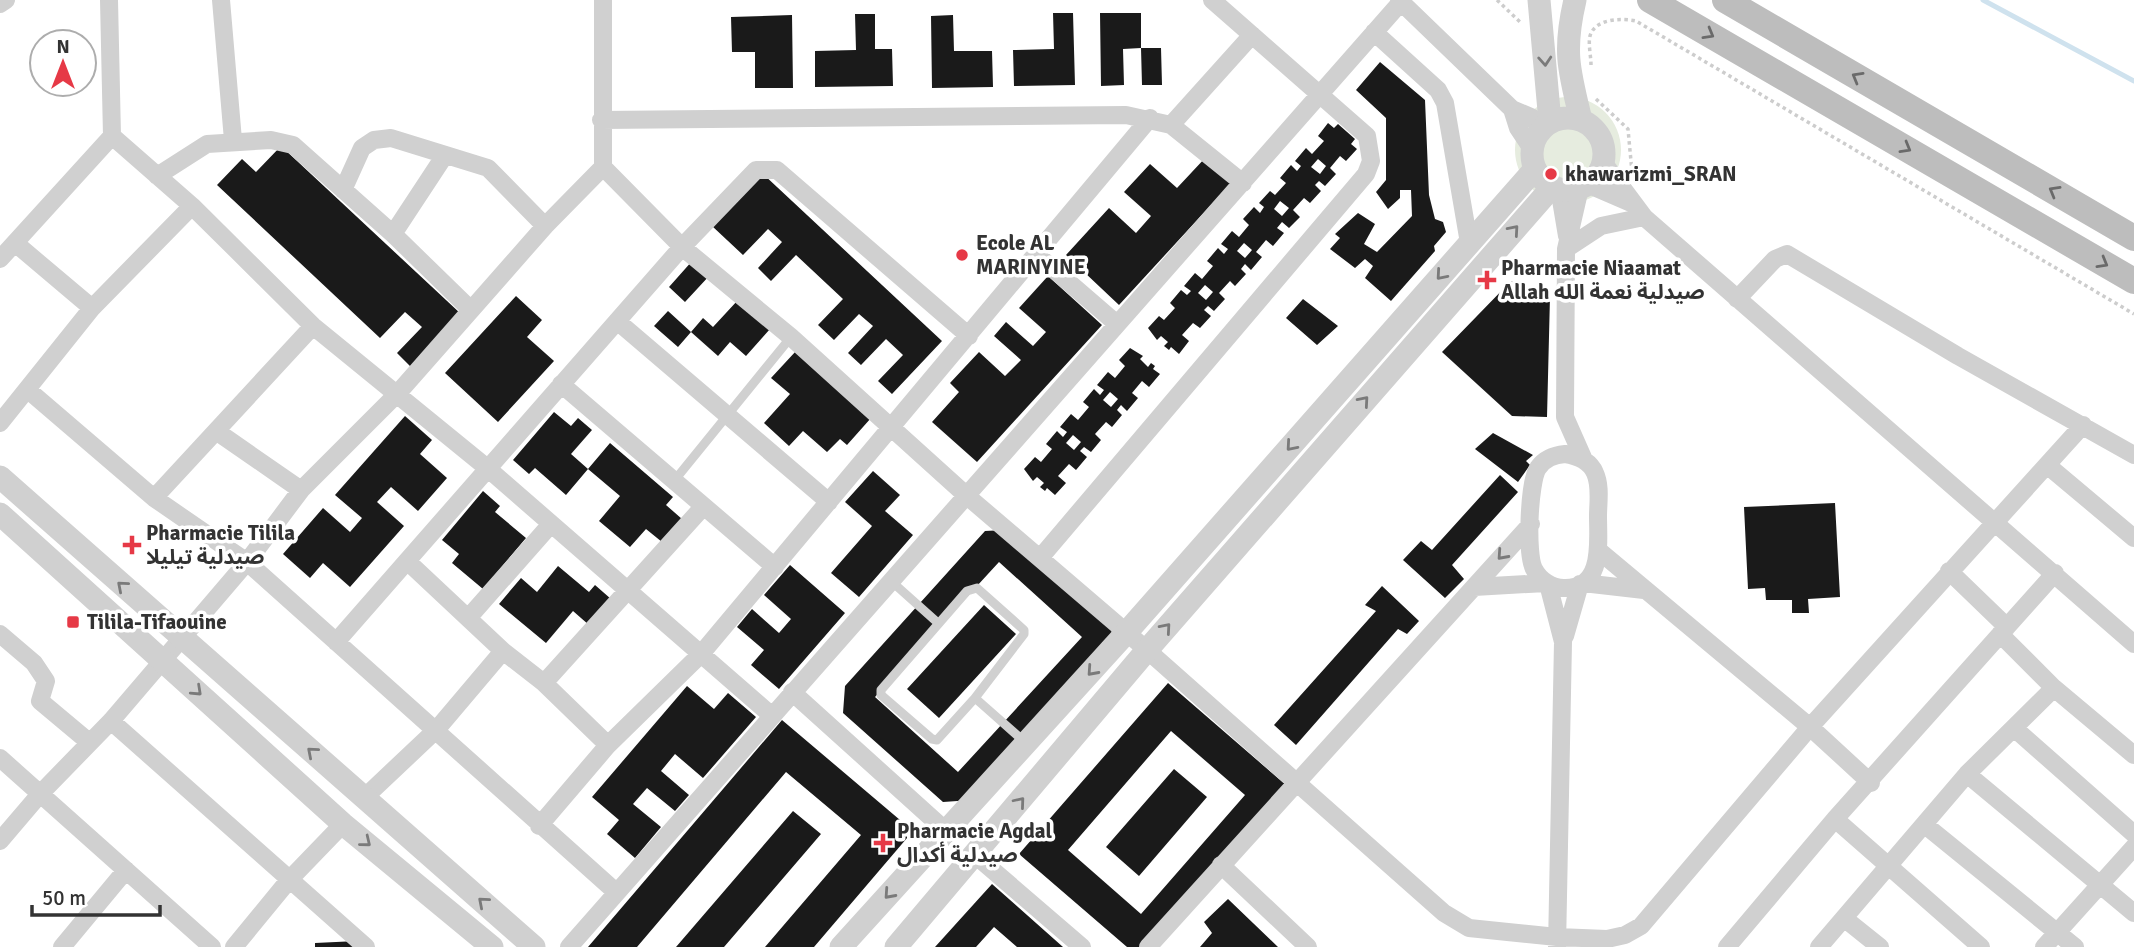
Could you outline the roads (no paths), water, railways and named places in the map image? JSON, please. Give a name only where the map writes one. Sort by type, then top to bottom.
[{"type":"main road","points":[[1650,0],[2134,281]]},
{"type":"main road","points":[[1726,0],[2134,238]]},
{"type":"street","points":[[0,4],[6,0]]},
{"type":"street","points":[[0,260],[112,136],[109,0]]},
{"type":"street","points":[[221,0],[233,140]]},
{"type":"street","points":[[603,0],[603,167],[682,247],[791,337],[967,496],[1458,923],[1469,928],[1557,942],[1606,939],[1625,935],[1640,926],[1810,727],[2083,425]]},
{"type":"street","points":[[1040,558],[1366,174],[1371,161],[1367,136],[1212,0]]},
{"type":"street","points":[[841,947],[1126,633],[1469,243],[1534,159],[1546,125],[1539,0]]},
{"type":"street","points":[[1575,0],[1567,36],[1567,62],[1581,120]]},
{"type":"street","points":[[569,947],[1243,183],[1400,1],[1512,109],[1546,125],[1569,117],[1581,120],[1599,135],[1604,146],[1603,162],[1597,175],[1570,187],[1147,650],[896,947]]},
{"type":"street","points":[[1374,32],[1438,90],[1445,103],[1469,243]]},
{"type":"street","points":[[1171,125],[1252,35]]},
{"type":"street","points":[[1512,109],[1518,128],[1534,159],[1570,187],[1631,203]]},
{"type":"street","points":[[601,120],[1112,115],[1150,118],[1171,125],[1243,183]]},
{"type":"street","points":[[539,826],[608,745],[701,654],[1150,118]]},
{"type":"street","points":[[112,136],[192,206],[313,326],[486,467],[771,715]]},
{"type":"street","points":[[343,190],[362,148],[374,139],[391,138],[488,168],[545,226]]},
{"type":"street","points":[[156,176],[206,144],[233,140],[271,140],[293,145],[393,234],[471,310]]},
{"type":"street","points":[[393,234],[445,155]]},
{"type":"street","points":[[1603,162],[1644,217],[2134,644]]},
{"type":"street","points":[[0,841],[40,793],[110,721],[180,636],[247,562],[300,490],[398,393],[545,226],[603,167]]},
{"type":"street","points":[[336,642],[486,467],[682,247],[756,170],[777,170],[969,336]]},
{"type":"street","points":[[1557,942],[1563,642],[1547,584],[1531,564],[1531,524],[1534,475],[1546,460],[1565,417],[1566,242],[1570,187]]},
{"type":"street","points":[[0,423],[92,308],[192,206]]},
{"type":"street","points":[[1566,242],[1601,226],[1644,217]]},
{"type":"street","points":[[15,243],[92,308]]},
{"type":"street","points":[[1737,299],[1775,259],[1787,254],[1958,356],[2134,455]]},
{"type":"street","points":[[1037,255],[1117,324]]},
{"type":"street","points":[[617,321],[830,502]]},
{"type":"street","points":[[154,498],[313,326]]},
{"type":"street","points":[[561,384],[775,567]]},
{"type":"street","points":[[27,390],[154,498],[247,562],[437,729],[539,826],[616,892]]},
{"type":"street","points":[[1565,417],[1584,460]]},
{"type":"street","points":[[216,431],[300,490]]},
{"type":"street","points":[[1546,460],[1565,454],[1584,460],[1591,466],[1598,483],[1598,550],[1595,569],[1582,583],[1563,642]]},
{"type":"street","points":[[2047,465],[2134,538]]},
{"type":"street","points":[[0,477],[534,947]]},
{"type":"street","points":[[544,683],[704,507]]},
{"type":"street","points":[[0,514],[478,943]]},
{"type":"street","points":[[469,617],[551,524]]},
{"type":"street","points":[[1148,947],[1531,524]]},
{"type":"street","points":[[1598,550],[1810,727],[1871,783]]},
{"type":"street","points":[[407,561],[503,651],[544,683],[608,745]]},
{"type":"street","points":[[1949,571],[2054,688],[2134,755]]},
{"type":"street","points":[[1727,947],[1835,819],[1871,783],[2055,573]]},
{"type":"street","points":[[1474,587],[1547,584],[1564,588],[1582,583],[1647,590]]},
{"type":"street","points":[[0,634],[34,663],[46,681],[40,701],[89,742]]},
{"type":"street","points":[[365,797],[437,729],[503,651]]},
{"type":"street","points":[[1819,947],[1967,775],[2054,688]]},
{"type":"street","points":[[792,692],[946,831]]},
{"type":"street","points":[[110,721],[366,947]]},
{"type":"street","points":[[2014,729],[2134,834]]},
{"type":"street","points":[[0,758],[212,947]]},
{"type":"street","points":[[1967,775],[2134,914]]},
{"type":"street","points":[[1835,819],[1981,947]]},
{"type":"street","points":[[234,947],[289,880],[343,824]]},
{"type":"street","points":[[1925,825],[2074,947]]},
{"type":"street","points":[[2044,947],[2134,847]]},
{"type":"street","points":[[975,855],[1082,947]]},
{"type":"street","points":[[1221,865],[1308,947]]},
{"type":"street","points":[[62,947],[126,870]]},
{"type":"street","points":[[1845,919],[1880,947]]},
{"type":"lane","points":[[674,481],[791,337]]},
{"type":"lane","points":[[891,580],[938,623]]},
{"type":"lane","points":[[977,589],[1024,630],[1023,638],[937,740],[932,739],[883,699],[881,690],[938,623],[967,591],[977,589]]},
{"type":"lane","points":[[975,698],[1026,743]]},
{"type":"waterway","points":[[1983,0],[2134,81]]},
{"type":"place","name":"khawarizmi_SRAN","points":[[1551,174]]},
{"type":"place","name":"Ecole AL MARINYINE","points":[[962,255]]},
{"type":"place","name":"Pharmacie Niaamat Allah صيدلية نعمة الله","points":[[1487,280]]},
{"type":"place","name":"Pharmacie Tilila صيدلية تيليلا","points":[[132,545]]},
{"type":"place","name":"Tilila-Tifaouine","points":[[73,622]]},
{"type":"place","name":"Pharmacie Agdal صيدلية أكدال","points":[[883,843]]}]
